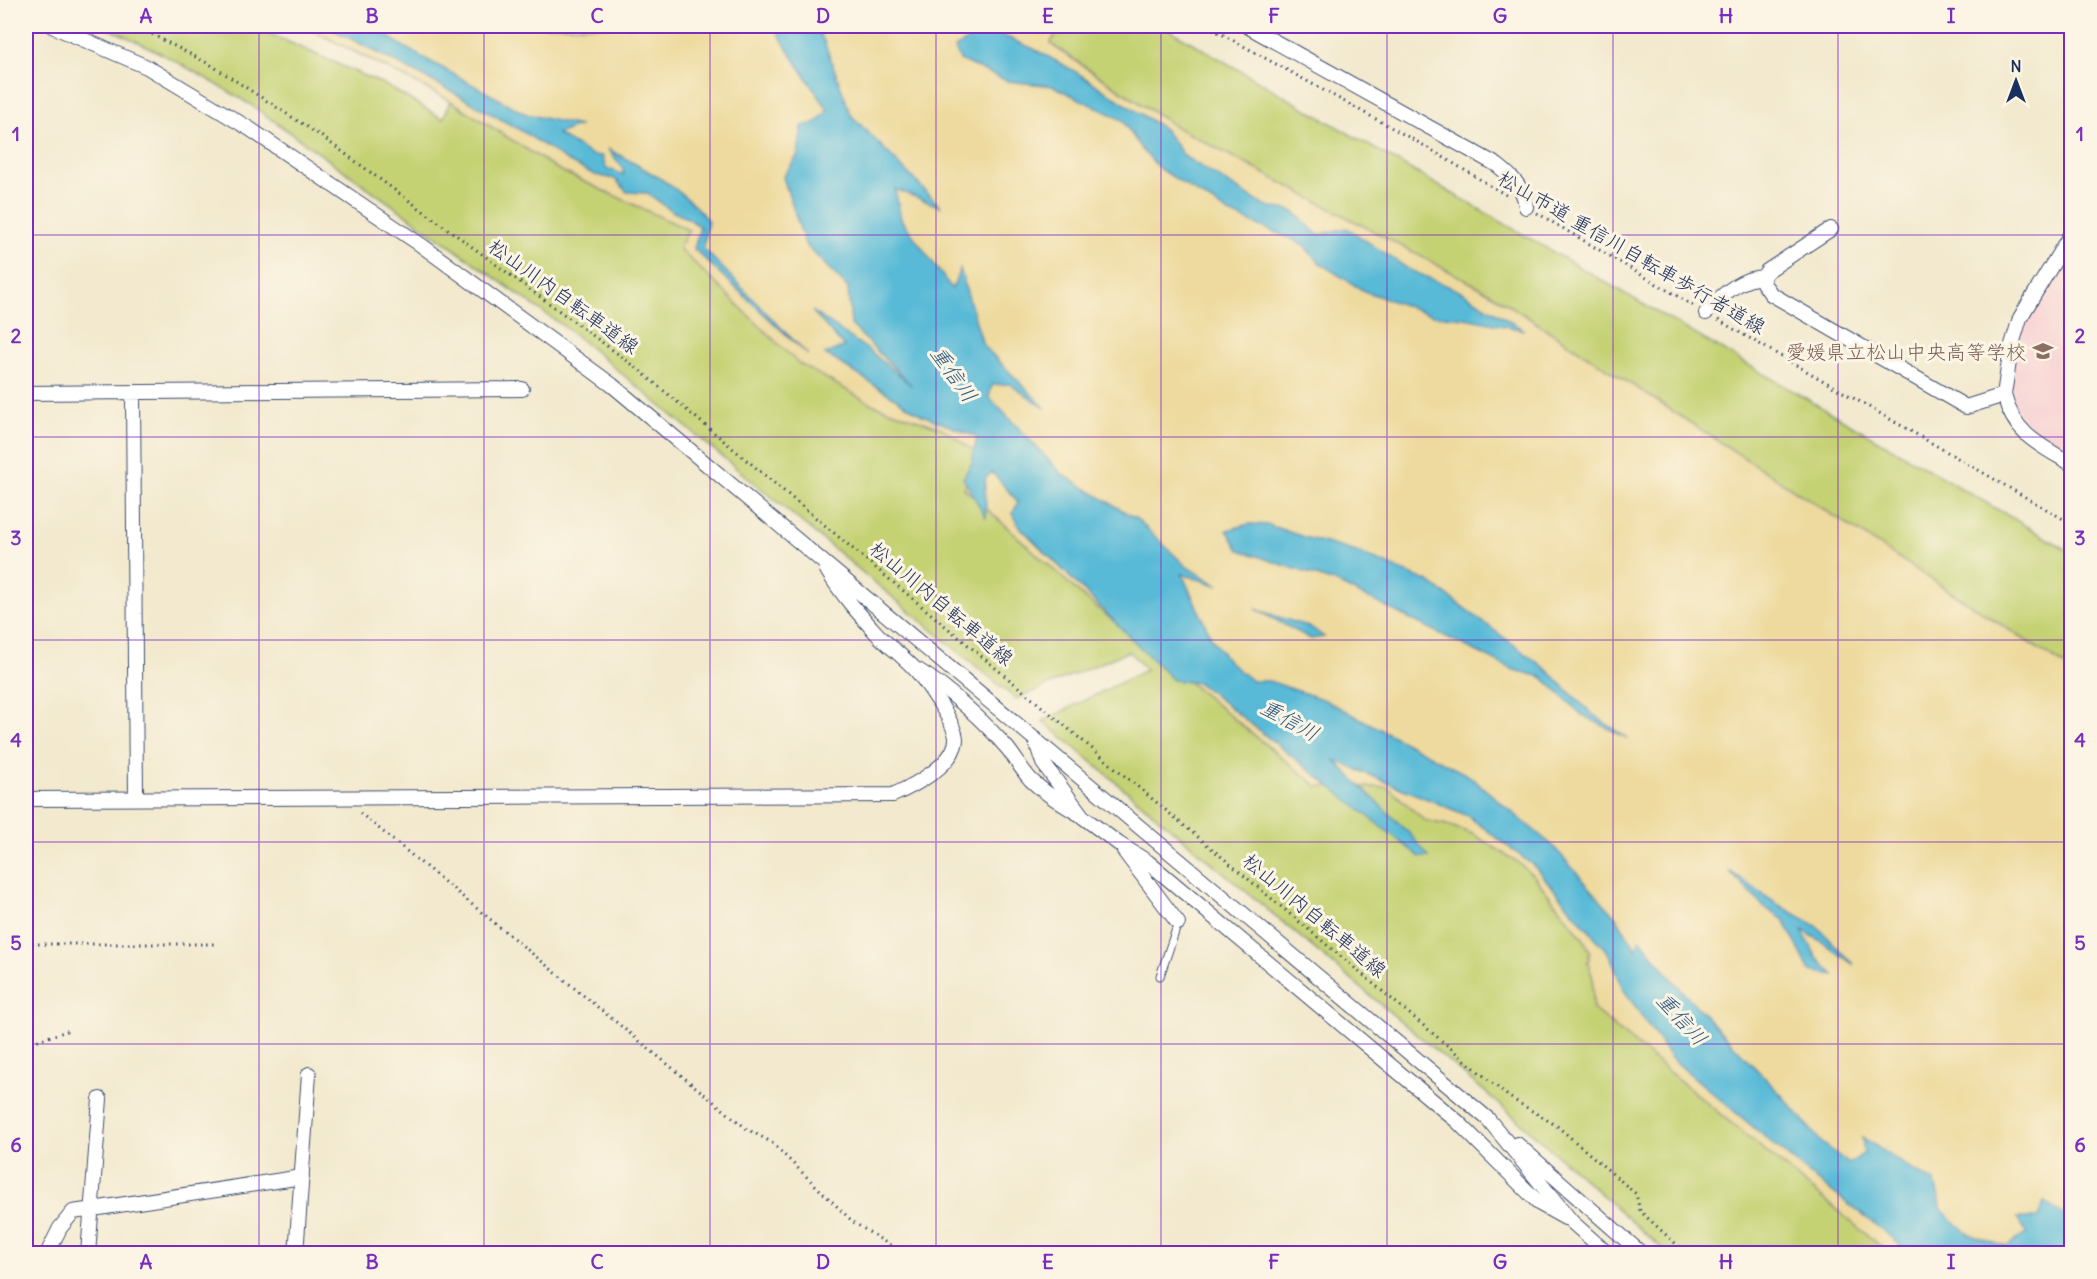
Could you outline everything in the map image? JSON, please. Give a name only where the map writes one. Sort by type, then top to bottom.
[{"type":"street","points":[[52,26],[147,67],[250,129],[421,245],[612,385],[1488,1119],[1642,1254]]},
{"type":"street","points":[[1247,26],[1497,165],[1520,187],[1525,196],[1526,207]]},
{"type":"street","points":[[1831,229],[1767,271],[1763,277],[1763,283],[1771,294],[1966,407],[2004,395]]},
{"type":"street","points":[[2072,232],[2020,318],[2011,348],[2004,395],[2008,412],[2019,427],[2030,438],[2072,464]]},
{"type":"street","points":[[1706,313],[1718,298],[1745,281],[1763,277]]},
{"type":"street","points":[[26,393],[522,389]]},
{"type":"street","points":[[133,393],[136,798]]},
{"type":"street","points":[[26,799],[893,795],[909,788],[947,761],[956,739],[948,717],[913,668],[879,636],[838,588],[822,561]]},
{"type":"street","points":[[913,668],[935,681],[983,724],[1007,749],[1030,779],[1060,803],[1148,862],[1458,1122],[1540,1204],[1572,1222]]},
{"type":"street","points":[[1035,739],[1043,763],[1083,817]]},
{"type":"street","points":[[1119,844],[1178,923]]},
{"type":"street","points":[[296,1254],[309,1074]]},
{"type":"street","points":[[97,1254],[88,1253],[100,1099]]},
{"type":"street","points":[[1488,1119],[1572,1222],[1608,1254]]},
{"type":"street","points":[[47,1254],[67,1217],[73,1212],[302,1177]]},
{"type":"lane","points":[[1160,976],[1178,923]]},
{"type":"path","name":"松山川内自転車道線","points":[[136,26],[211,65],[321,136],[594,336],[671,396],[1509,1097],[1557,1126],[1636,1194],[1641,1211],[1687,1254]]},
{"type":"path","name":"松山市道 重信川自転車歩行者道線","points":[[1207,26],[1423,146],[1706,313],[2072,524]]},
{"type":"path","points":[[340,797],[747,1128],[771,1142],[854,1222],[908,1254]]},
{"type":"path","points":[[26,944],[215,944]]},
{"type":"path","points":[[26,1044],[70,1030]]},
{"type":"shaded area","name":"愛媛県立松山中央高等学校","points":[[2071,244],[2071,461],[2028,433],[2013,403],[2012,387],[2013,368],[2023,323]]},
{"type":"green space","points":[[103,26],[252,26],[385,85],[443,119],[451,101],[559,170],[689,230],[872,404],[942,428],[983,457],[964,488],[1085,598],[1317,786],[1388,787],[1424,820],[1473,834],[1516,861],[1534,876],[1583,938],[1590,951],[1588,963],[1593,978],[1593,1009],[1889,1253],[1667,1253],[1503,1107],[1043,721],[1146,670],[1129,651],[1016,699],[570,331],[251,105],[178,63]]},
{"type":"green space","points":[[1061,26],[1163,26],[2071,552],[2071,670],[1492,294],[1176,127],[1049,43]]},
{"type":"sand","points":[[298,26],[1061,26],[1050,44],[1176,127],[1492,294],[2071,670],[2071,1253],[1889,1253],[1593,1009],[1593,978],[1588,963],[1590,951],[1583,938],[1534,876],[1516,861],[1473,834],[1424,820],[1388,787],[1317,786],[1085,598],[964,488],[982,457],[942,428],[872,404],[798,363],[679,248],[689,230],[559,170],[451,101],[316,32]]},
{"type":"water","points":[[326,26],[372,26],[404,47],[526,114],[579,126],[557,134],[592,155],[602,156],[606,168],[624,175],[622,167],[608,149],[662,180],[687,198],[708,221],[703,248],[808,355],[694,249],[700,227],[689,219],[672,211],[647,193],[627,192],[615,179],[595,175],[567,161],[525,133],[451,91]]},
{"type":"water","name":"重信川","points":[[775,26],[815,26],[824,41],[851,115],[941,207],[895,189],[901,219],[952,289],[960,269],[983,345],[1046,409],[1010,384],[992,385],[989,397],[1063,475],[1137,519],[1187,567],[1219,586],[1182,574],[1212,639],[1229,662],[1252,681],[1269,681],[1325,700],[1469,776],[1553,846],[1616,917],[1636,949],[1640,939],[1683,992],[1787,1101],[1821,1142],[1849,1164],[1864,1153],[1862,1137],[1912,1170],[1935,1182],[1942,1210],[1968,1234],[2006,1247],[2027,1233],[2017,1218],[2038,1218],[2044,1202],[2071,1220],[2071,1253],[1907,1253],[1894,1239],[1810,1175],[1671,1058],[1623,989],[1610,955],[1535,867],[1468,816],[1334,760],[1410,834],[1429,857],[1420,857],[1198,683],[1173,680],[1018,525],[1013,513],[1018,502],[992,472],[985,479],[986,518],[963,478],[972,463],[977,437],[922,415],[825,354],[844,347],[812,311],[870,351],[912,386],[851,325],[848,288],[805,244],[783,177],[798,155],[802,126],[816,123],[828,110],[786,47]]},
{"type":"water","points":[[950,26],[981,26],[1034,49],[1076,72],[1164,129],[1185,157],[1265,206],[1293,211],[1318,235],[1347,228],[1410,270],[1462,292],[1524,330],[1465,318],[1432,315],[1364,291],[1321,264],[1301,243],[1229,213],[1160,169],[1143,151],[1122,120],[1053,86],[1007,81],[960,60],[955,48],[975,36]]},
{"type":"water","points":[[1250,524],[1269,525],[1357,552],[1429,582],[1545,668],[1591,713],[1627,738],[1582,715],[1542,677],[1514,670],[1337,583],[1239,550],[1227,530]]},
{"type":"water","points":[[1255,609],[1312,628],[1324,637],[1311,639]]},
{"type":"water","points":[[1728,870],[1777,904],[1817,926],[1854,965],[1802,930],[1817,958],[1834,975],[1810,971],[1784,920],[1764,907]]},
{"type":"place","name":"愛媛県立松山中央高等学校","points":[[2043,351]]}]
